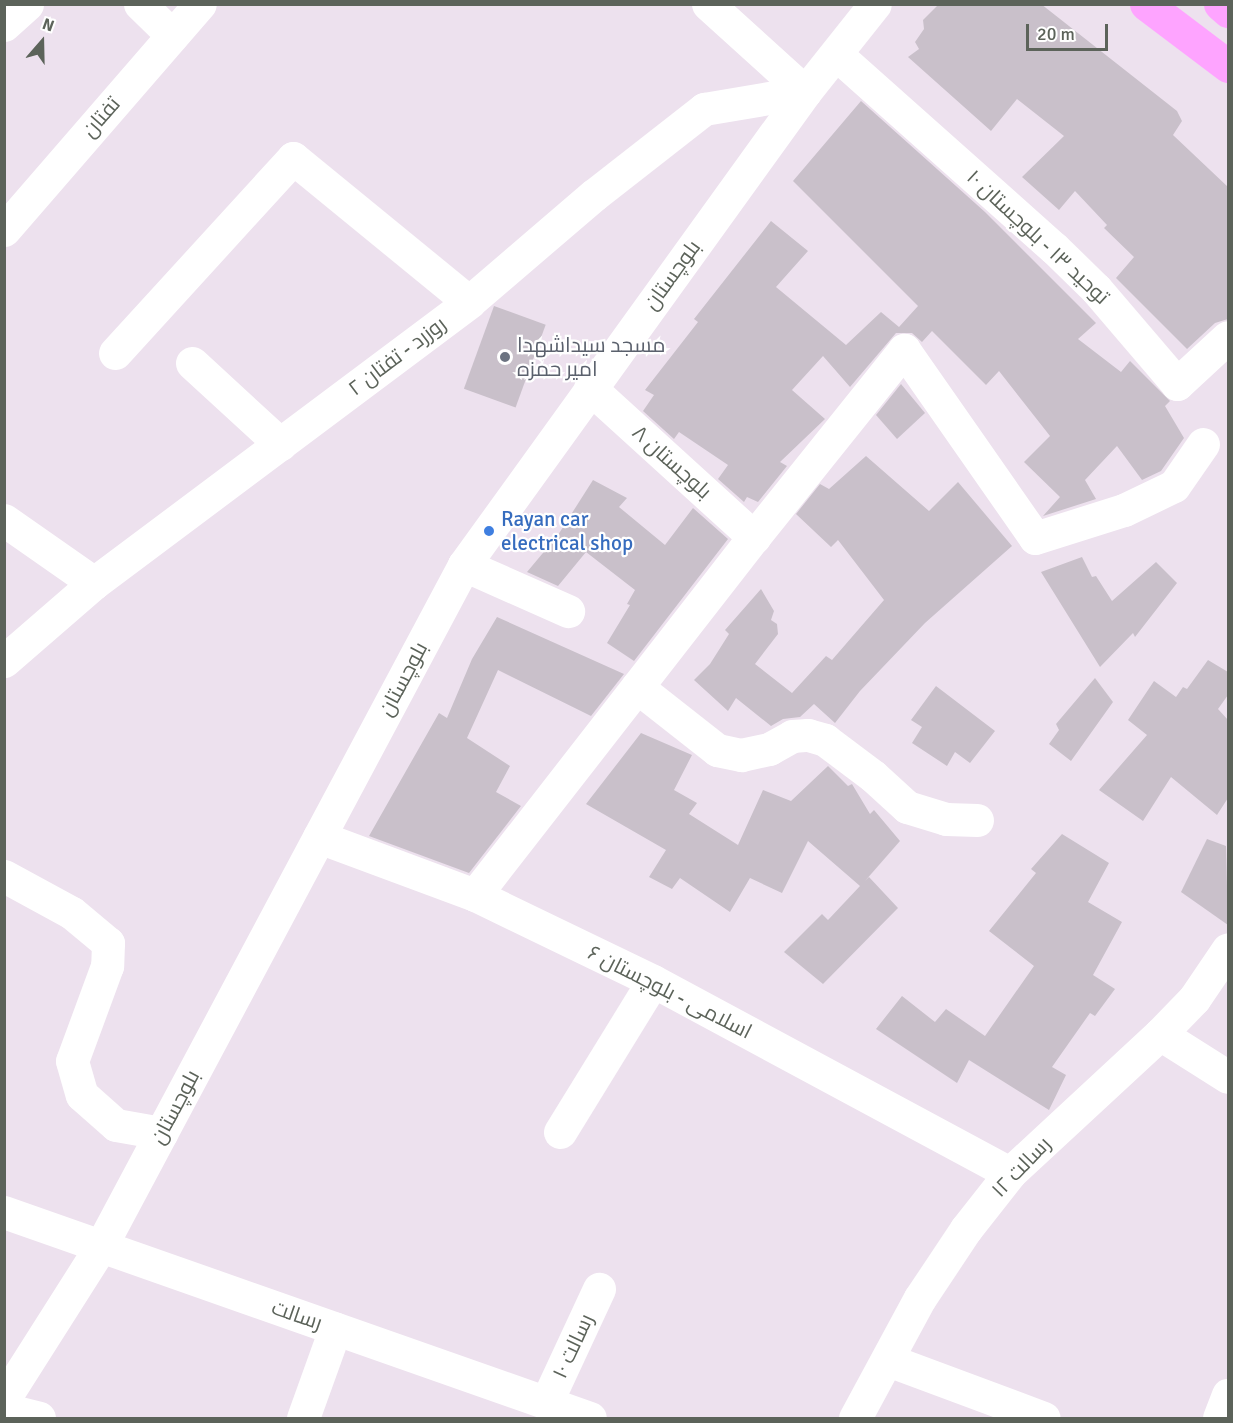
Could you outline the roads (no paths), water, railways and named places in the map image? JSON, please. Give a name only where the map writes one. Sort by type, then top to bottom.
[{"type":"main road","points":[[1146,4],[1228,66]]},
{"type":"main road","points":[[1220,4],[1228,11]]},
{"type":"street","points":[[4,25],[27,4]]},
{"type":"street","points":[[140,4],[171,35]]},
{"type":"street","name":"تفتان","points":[[4,230],[200,4]]},
{"type":"street","points":[[708,4],[805,92]]},
{"type":"street","name":"بلوچستان","points":[[4,1399],[101,1246],[464,565],[805,92],[875,4]]},
{"type":"street","name":"توحید ۱۳ - بلوچستان ۱۰","points":[[836,54],[1062,256],[1096,289],[1178,384],[1228,337]]},
{"type":"street","name":"روزرد - تفتان ۲","points":[[4,661],[94,583],[469,302],[594,195],[704,109],[805,92]]},
{"type":"street","points":[[115,353],[293,158],[469,302]]},
{"type":"street","points":[[475,895],[754,537],[904,350],[1035,538],[1124,510],[1174,486],[1203,444]]},
{"type":"street","points":[[192,363],[280,444]]},
{"type":"street","name":"بلوچستان ۸","points":[[590,388],[754,537]]},
{"type":"street","points":[[4,520],[94,583]]},
{"type":"street","points":[[464,565],[568,611]]},
{"type":"street","points":[[637,687],[717,750],[741,756],[769,749],[792,736],[808,735],[825,740],[873,776],[907,807],[946,819],[976,820]]},
{"type":"street","name":"اسلامی - بلوچستان ۶","points":[[319,837],[475,895],[653,981],[1010,1173]]},
{"type":"street","points":[[4,876],[72,913],[108,943],[107,966],[72,1062],[78,1084],[82,1095],[116,1125],[161,1133]]},
{"type":"street","name":"رسالت ۱۲","points":[[855,1419],[920,1298],[966,1229],[1010,1173],[1160,1034],[1194,999],[1228,949]]},
{"type":"street","points":[[560,1132],[653,981]]},
{"type":"street","points":[[1160,1034],[1228,1077]]},
{"type":"street","name":"رسالت","points":[[4,1212],[590,1419]]},
{"type":"street","name":"رسالت ۱۰","points":[[546,1403],[599,1289]]},
{"type":"street","points":[[303,1419],[335,1329]]},
{"type":"street","points":[[888,1360],[1044,1419]]},
{"type":"street","points":[[1219,1419],[1228,1395]]},
{"type":"street","points":[[4,1409],[39,1419]]},
{"type":"place","name":"مسجد سیداشهدا امیر حمزه","points":[[505,357]]},
{"type":"place","name":"Rayan car electrical shop","points":[[489,531]]}]
